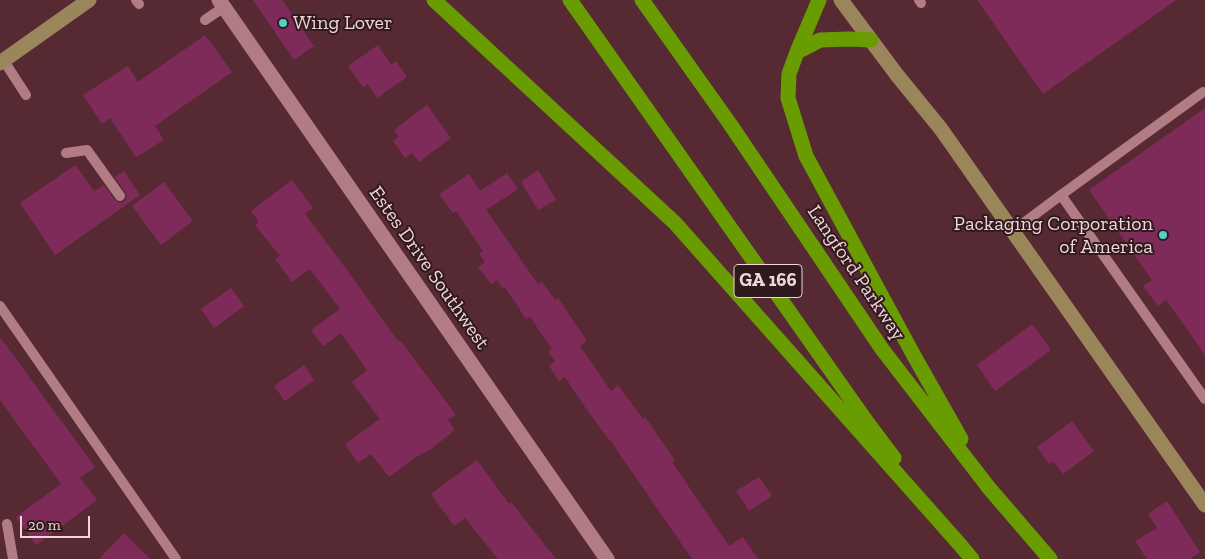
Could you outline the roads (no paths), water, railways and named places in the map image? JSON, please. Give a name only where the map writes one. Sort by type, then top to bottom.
[{"type":"highway","points":[[434,0],[674,223],[962,547]]},
{"type":"highway","name":"GA 166","points":[[570,0],[867,422],[972,559]]},
{"type":"highway","name":"Langford Parkway","points":[[642,0],[730,124],[882,349],[989,488],[1050,559]]},
{"type":"highway","points":[[819,0],[789,74],[788,98],[806,156],[913,354],[989,488]]},
{"type":"highway","points":[[797,52],[820,40],[871,40]]},
{"type":"street","points":[[2,62],[89,0]]},
{"type":"street","points":[[841,0],[897,75],[941,129],[1205,505]]},
{"type":"street","name":"Estes Drive Southwest","points":[[221,4],[607,559]]},
{"type":"lane","points":[[204,20],[221,4]]},
{"type":"lane","points":[[2,62],[26,95]]},
{"type":"lane","points":[[1013,231],[1203,92]]},
{"type":"lane","points":[[66,153],[87,150],[120,196]]},
{"type":"lane","points":[[1061,195],[1205,399]]},
{"type":"lane","points":[[0,306],[176,559]]},
{"type":"lane","points":[[7,524],[12,559]]},
{"type":"place","name":"Wing Lover","points":[[283,23]]},
{"type":"place","name":"Packaging Corporation of America","points":[[1163,235]]}]
